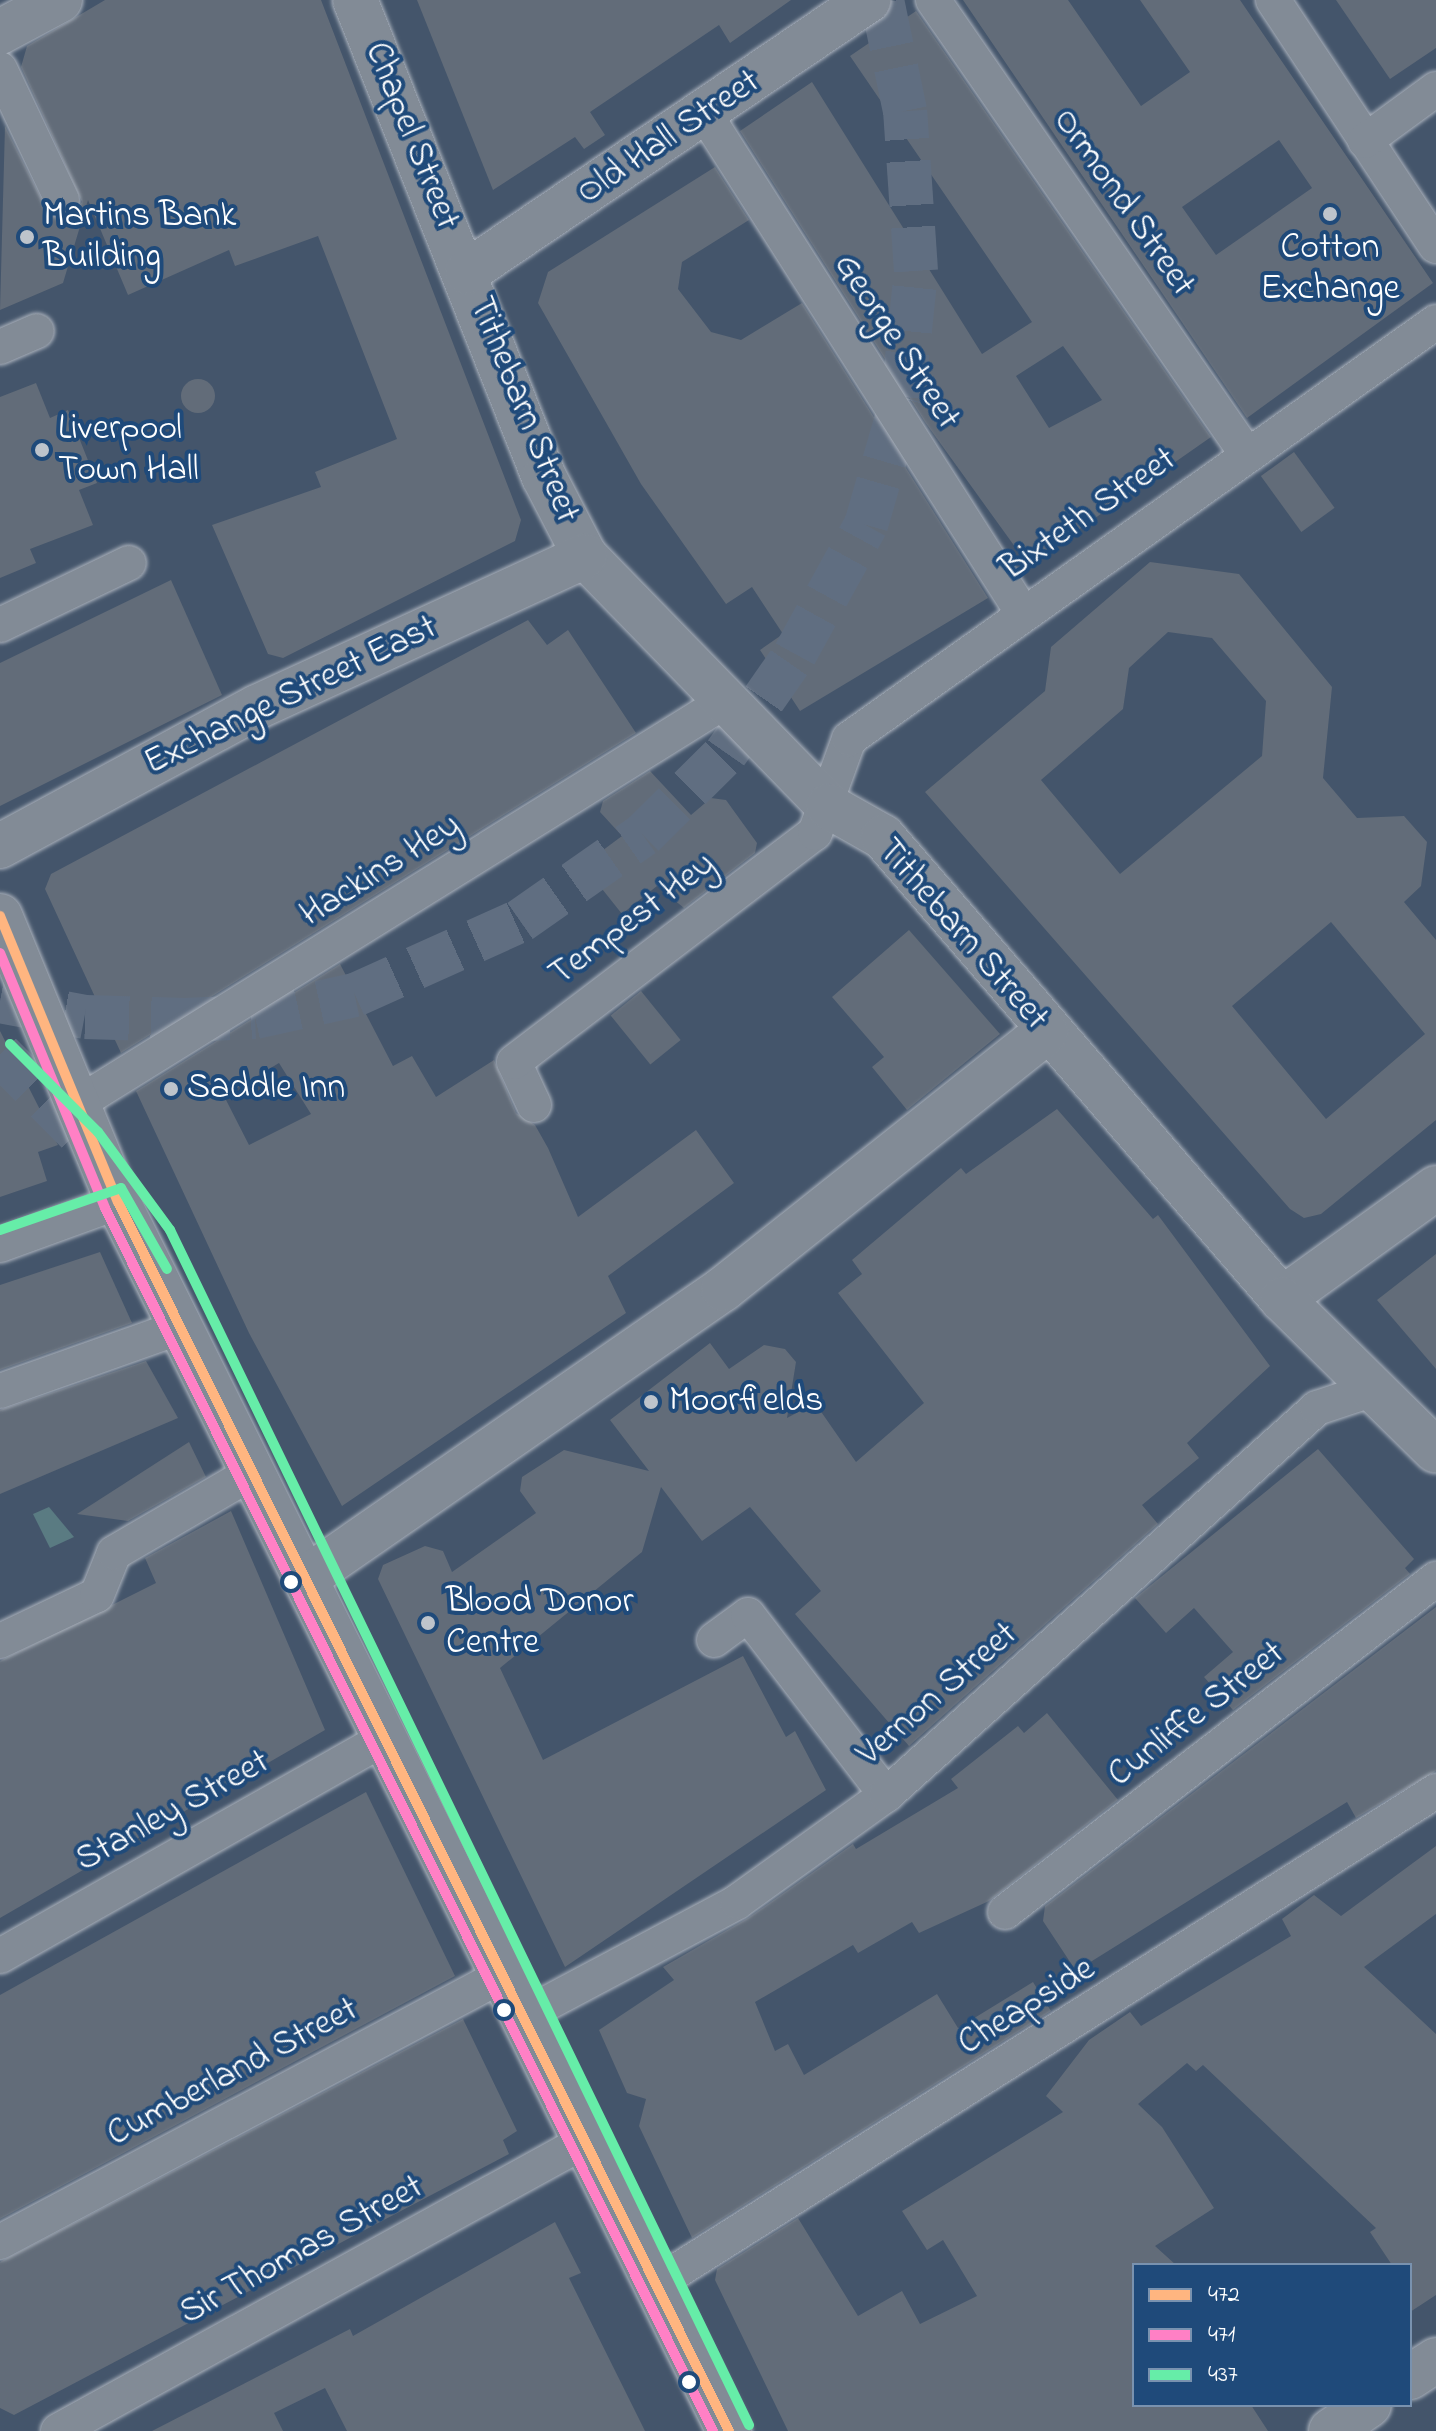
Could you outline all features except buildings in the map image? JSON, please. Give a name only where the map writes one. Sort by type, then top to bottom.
[{"type":"main road","points":[[0,32],[60,0]]},
{"type":"main road","name":"Chapel Street","points":[[355,0],[467,272]]},
{"type":"main road","name":"Old Hall Street","points":[[467,272],[705,114],[869,0]]},
{"type":"main road","name":"Tithebarn Street","points":[[467,272],[544,477],[585,556],[828,806],[883,837],[1046,1032],[1282,1299],[1436,1451]]},
{"type":"main road","name":"Exchange Street East","points":[[0,846],[257,707],[585,556]]},
{"type":"main road","points":[[0,916],[118,1202],[729,2431]]},
{"type":"main road","points":[[306,1578],[723,1289],[1046,1032]]},
{"type":"main road","points":[[1282,1299],[1436,1188]]},
{"type":"main road","points":[[1412,2376],[1436,2360]]},
{"type":"main road","points":[[1331,2431],[1366,2407]]},
{"type":"street","name":"Ormond Street","points":[[933,0],[1246,453]]},
{"type":"street","points":[[1273,0],[1436,246]]},
{"type":"street","points":[[0,69],[62,200]]},
{"type":"street","points":[[1365,141],[1436,89]]},
{"type":"street","name":"George Street","points":[[705,114],[1022,612]]},
{"type":"street","name":"Bixteth Street","points":[[828,806],[849,739],[1022,612],[1436,322]]},
{"type":"street","points":[[0,347],[37,331]]},
{"type":"street","points":[[0,625],[129,563]]},
{"type":"street","name":"Hackins Hey","points":[[77,1104],[724,702]]},
{"type":"street","name":"Tempest Hey","points":[[534,1105],[514,1062],[527,1048],[815,833],[828,806]]},
{"type":"street","points":[[0,1245],[118,1202]]},
{"type":"street","points":[[0,1391],[181,1327]]},
{"type":"street","name":"Vernon Street","points":[[523,2016],[737,1902],[886,1795],[1317,1408],[1371,1390]]},
{"type":"street","points":[[0,1641],[97,1595],[114,1553],[253,1472]]},
{"type":"street","name":"Cunliffe Street","points":[[1005,1912],[1436,1579]]},
{"type":"street","points":[[714,1640],[748,1615],[886,1795]]},
{"type":"street","name":"Stanley Street","points":[[0,1956],[385,1738]]},
{"type":"street","name":"Cheapside","points":[[656,2284],[1436,1791]]},
{"type":"street","name":"Cumberland Street","points":[[0,2242],[503,1975]]},
{"type":"street","name":"Sir Thomas Street","points":[[58,2431],[585,2141]]},
{"type":"green space","points":[[49,1507],[74,1537],[50,1548],[33,1514]]},
{"type":"tunnel","points":[[0,1001],[85,1017],[185,1020],[255,1017],[355,995],[520,921],[643,835],[726,753],[795,654],[866,525],[903,397],[916,271],[905,111],[882,0]]},
{"type":"tunnel","points":[[0,1054],[97,1152]]},
{"type":"transit line","name":"472","points":[[0,916],[118,1202],[729,2431]]},
{"type":"transit line","name":"471","points":[[0,953],[105,1208],[713,2431]]},
{"type":"transit line","name":"437","points":[[10,1044],[98,1132],[170,1230],[749,2425]]},
{"type":"transit line","name":"437","points":[[0,1230],[121,1188],[167,1269]]},
{"type":"place","name":"Cotton Exchange","points":[[1330,214]]},
{"type":"place","name":"Martins Bank Building","points":[[27,237]]},
{"type":"place","name":"Liverpool Town Hall","points":[[42,450]]},
{"type":"place","name":"Saddle Inn","points":[[171,1089]]},
{"type":"place","name":"Moorfields","points":[[651,1402]]},
{"type":"place","name":"Blood Donor Centre","points":[[428,1623]]}]
